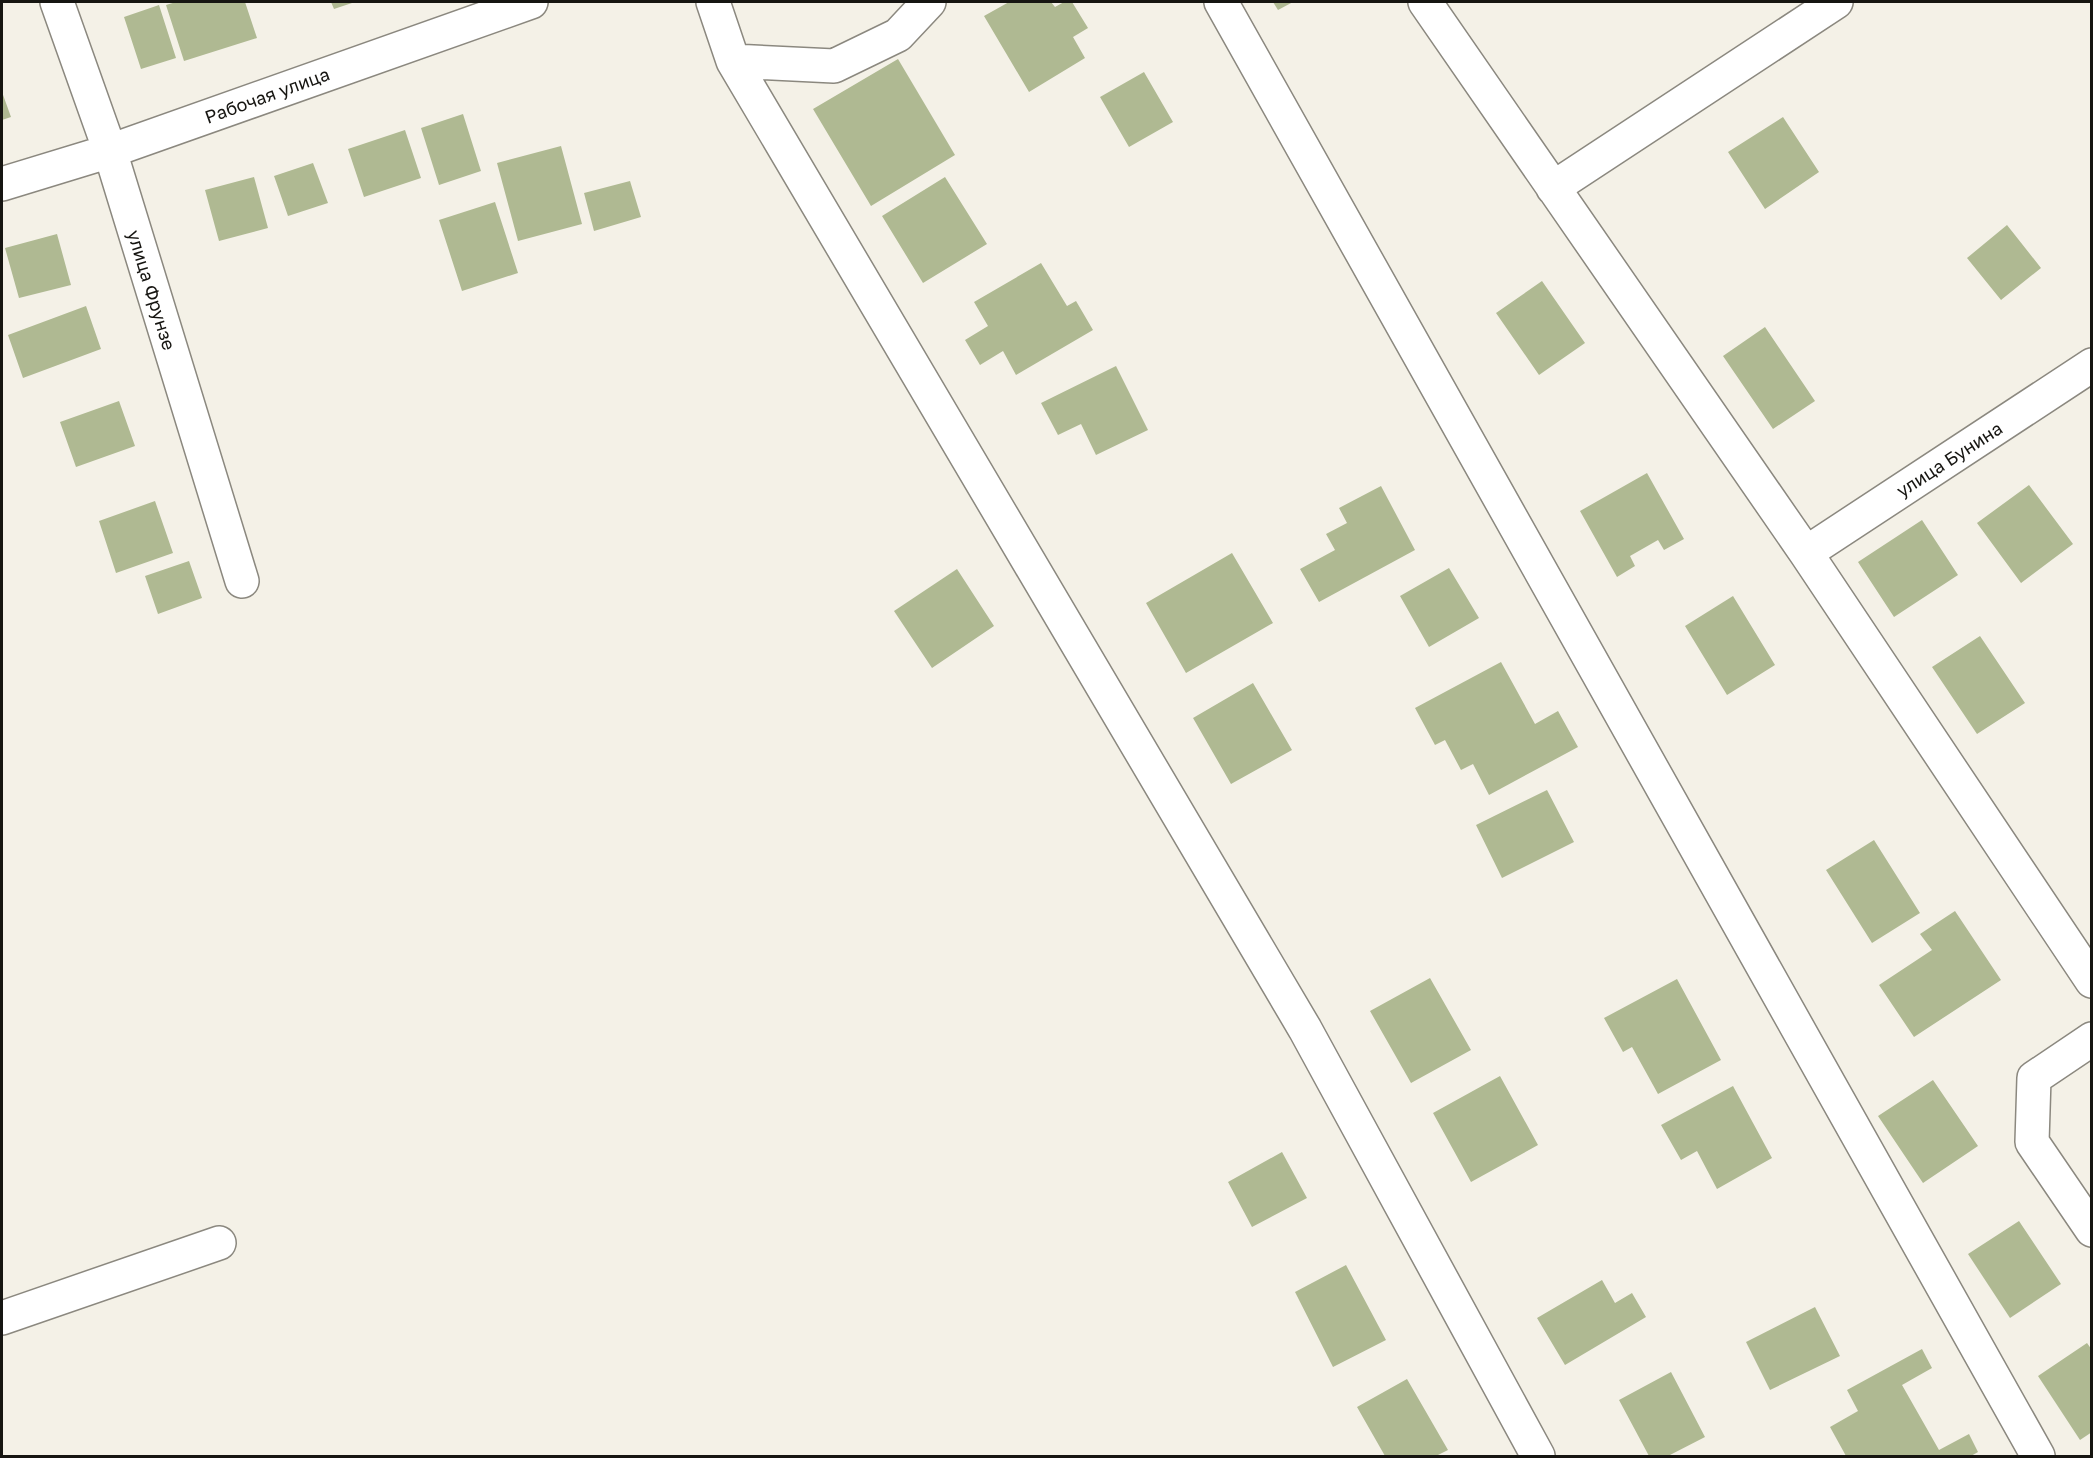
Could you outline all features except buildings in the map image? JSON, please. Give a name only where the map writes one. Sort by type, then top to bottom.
[{"type":"street","name":"улица Фрунзе","points":[[57,2],[110,151],[242,581]]},
{"type":"street","name":"Рабочая улица","points":[[2,184],[110,151],[531,2]]},
{"type":"street","points":[[712,2],[733,62],[1305,1029],[1538,1456]]},
{"type":"street","points":[[733,62],[834,66],[898,35],[929,2]]},
{"type":"street","points":[[1221,2],[2038,1456]]},
{"type":"street","points":[[1425,2],[1806,553],[2091,981]]},
{"type":"street","points":[[1553,188],[1836,2]]},
{"type":"street","name":"улица Бунина","points":[[1806,553],[2091,365]]},
{"type":"street","points":[[2091,1039],[2034,1078],[2031,1142],[2091,1230]]},
{"type":"street","points":[[2,1318],[219,1243]]}]
